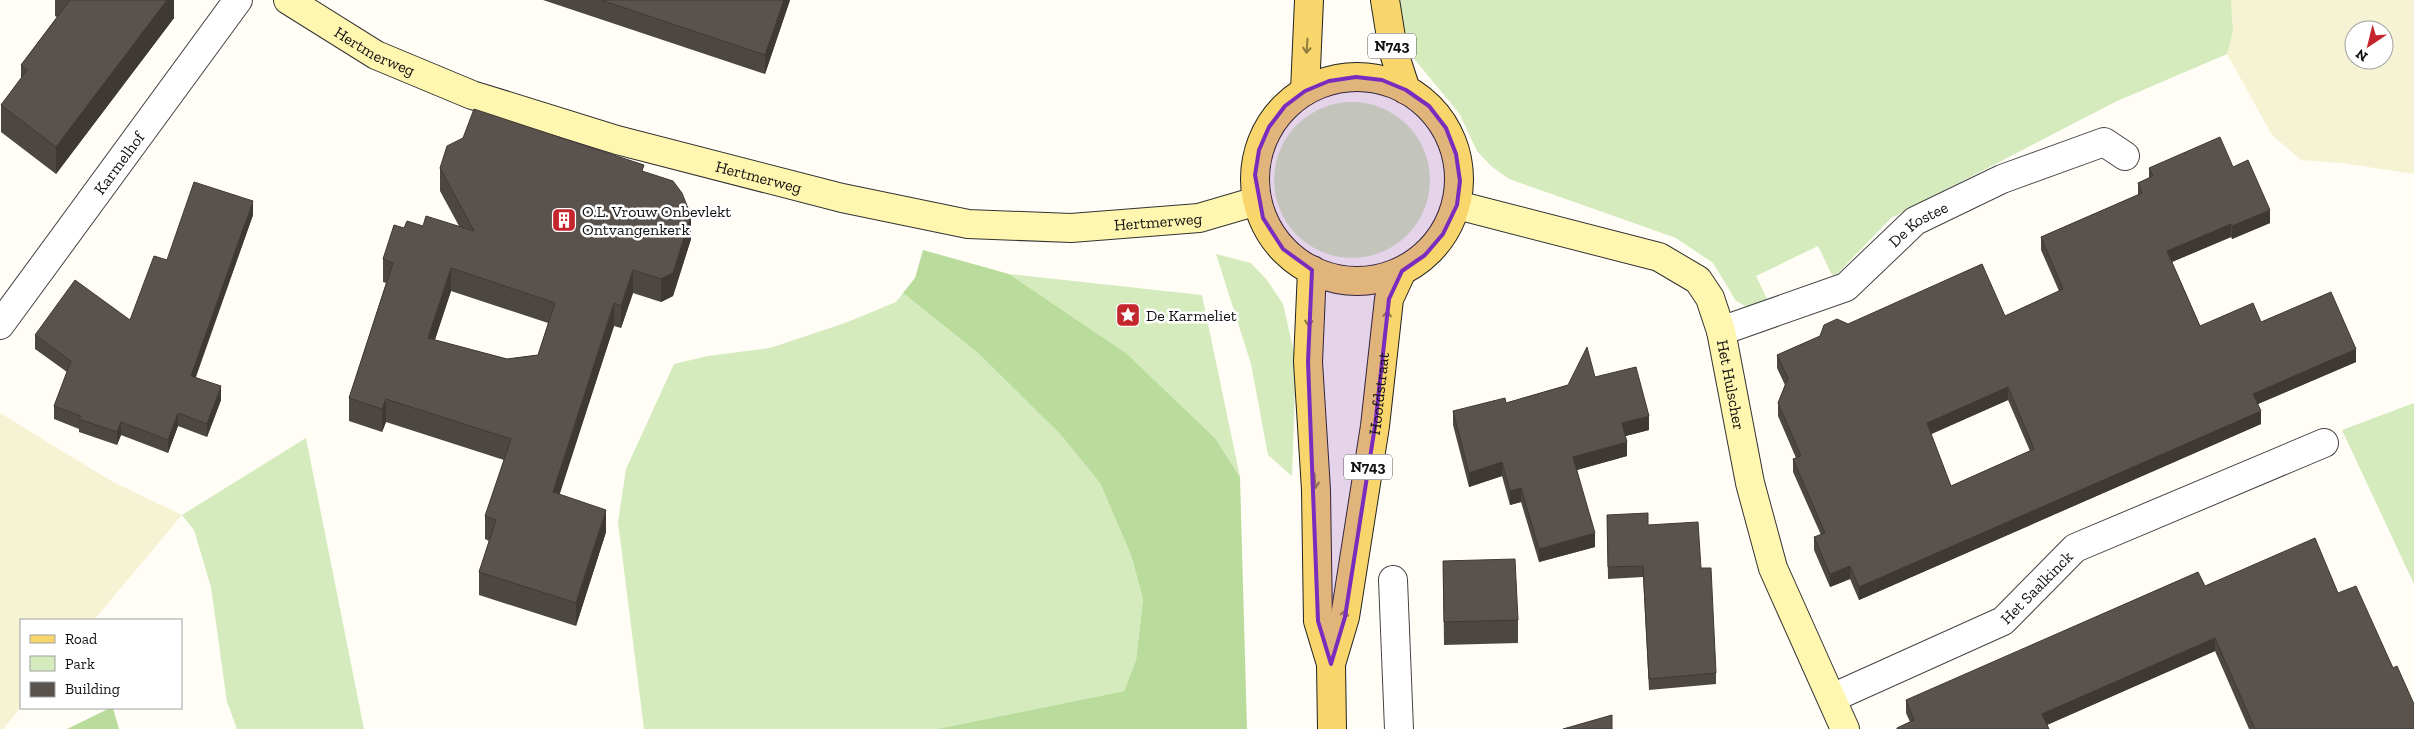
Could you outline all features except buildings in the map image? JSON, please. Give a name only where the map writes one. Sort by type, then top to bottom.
[{"type":"main road","points":[[1305,91],[1309,0]]},
{"type":"main road","name":"N743","points":[[1385,0],[1393,50],[1406,90]]},
{"type":"main road","name":"N743","points":[[1356,77],[1382,80],[1406,90],[1429,106],[1446,128],[1456,154],[1460,181],[1457,205],[1443,234],[1425,255],[1402,271],[1380,279],[1357,281],[1334,278],[1312,270],[1283,249],[1263,218],[1257,201],[1255,175],[1259,150],[1269,127],[1280,113],[1305,91],[1329,81],[1356,77]]},
{"type":"main road","name":"Hoofdstraat","points":[[1312,270],[1308,362],[1316,490],[1318,621],[1331,664],[1332,729]]},
{"type":"main road","name":"Hoofdstraat","points":[[1331,664],[1344,617],[1376,426],[1389,299],[1402,271]]},
{"type":"street","name":"Karmelhof","points":[[0,325],[238,0]]},
{"type":"street","name":"Hertmerweg","points":[[288,0],[376,55],[472,95],[617,140],[842,198],[968,224],[1071,228],[1199,218],[1257,201]]},
{"type":"street","name":"De Kostee","points":[[1721,331],[1846,287],[1915,221],[2002,179],[2104,142],[2125,156]]},
{"type":"street","name":"Het Hulscher","points":[[1457,205],[1659,257],[1698,280],[1710,298],[1721,331],[1750,483],[1773,568],[1832,698],[1844,729]]},
{"type":"street","name":"Het Saalkinck","points":[[1832,698],[2003,621],[2075,548],[2324,443]]},
{"type":"street","points":[[1393,580],[1399,729]]},
{"type":"highlighted area","points":[[1356,77],[1382,80],[1406,90],[1429,106],[1446,128],[1456,154],[1460,181],[1457,205],[1443,234],[1425,255],[1402,271],[1389,299],[1375,426],[1345,617],[1331,664],[1318,621],[1308,362],[1312,270],[1283,249],[1263,218],[1255,175],[1259,150],[1269,127],[1285,106],[1305,91],[1329,81]]},
{"type":"shaded area","points":[[2231,0],[2414,0],[2414,174],[2341,163],[2301,160],[2272,135],[2227,54],[2233,32]]},
{"type":"shaded area","points":[[0,413],[113,482],[182,515],[95,619],[20,619],[20,708],[3,729],[0,729]]},
{"type":"green space","points":[[1398,0],[2231,0],[2233,32],[2227,54],[2115,102],[1891,218],[1837,274],[1832,275],[1818,246],[1756,276],[1770,305],[1747,307],[1736,301],[1713,263],[1676,238],[1509,179],[1491,166],[1477,151],[1459,113],[1415,60],[1403,37]]},
{"type":"green space","points":[[1344,102],[1360,102],[1375,105],[1389,111],[1402,119],[1413,130],[1427,157],[1430,180],[1429,195],[1421,217],[1413,230],[1402,241],[1375,255],[1360,258],[1344,258],[1329,255],[1315,249],[1302,241],[1291,230],[1277,203],[1274,188],[1274,172],[1277,157],[1283,143],[1291,130],[1302,119],[1329,105]]},
{"type":"green space","points":[[923,250],[1009,274],[1126,353],[1215,438],[1240,477],[1247,729],[937,729],[1124,691],[1136,660],[1143,599],[1131,555],[1100,483],[1061,435],[978,353],[903,293],[915,278]]},
{"type":"green space","points":[[1216,254],[1251,263],[1267,280],[1283,304],[1296,361],[1292,476],[1268,455],[1251,364]]},
{"type":"green space","points":[[1009,274],[1202,295],[1240,477],[1215,438],[1126,353]]},
{"type":"green space","points":[[903,293],[978,353],[1061,435],[1100,483],[1131,555],[1143,599],[1136,660],[1124,691],[937,729],[644,729],[618,522],[626,469],[674,364],[708,356],[770,348],[845,323],[896,302]]},
{"type":"green space","points":[[2414,403],[2414,584],[2342,430]]},
{"type":"green space","points":[[306,438],[364,729],[237,729],[227,702],[211,587],[194,530],[182,515]]},
{"type":"green space","points":[[108,709],[113,709],[119,729],[67,729]]},
{"type":"place","name":"O.L. Vrouw Onbevlekt Ontvangenkerk","points":[[564,220]]},
{"type":"place","name":"De Karmeliet","points":[[1128,315]]}]
